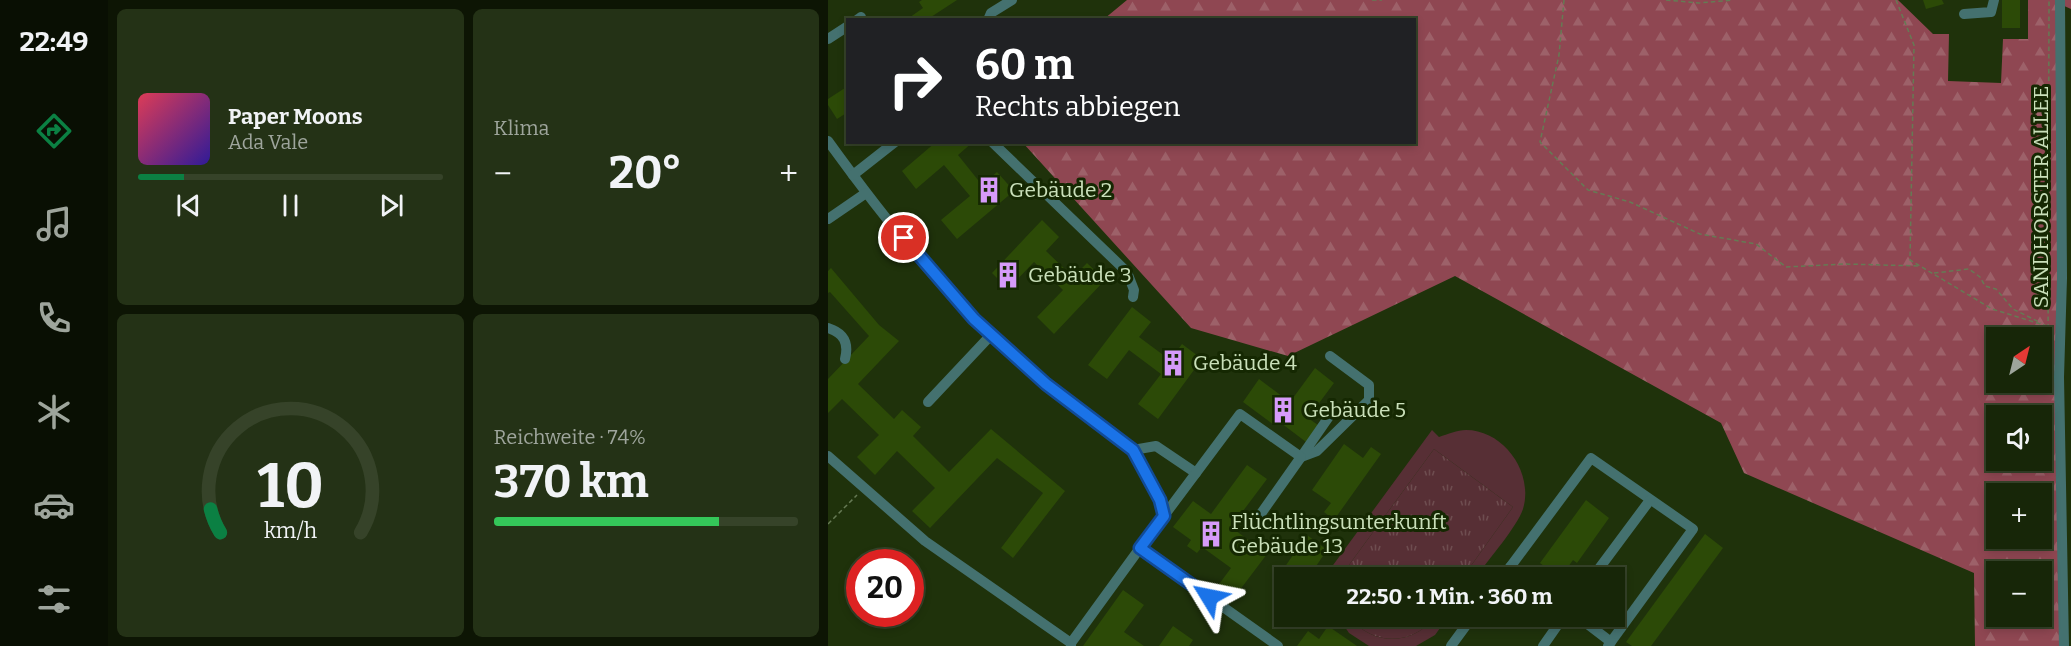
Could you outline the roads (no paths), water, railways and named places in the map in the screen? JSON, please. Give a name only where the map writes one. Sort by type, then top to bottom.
[{"type":"street","points":[[989,18],[991,13],[1012,0]]},
{"type":"street","points":[[1964,14],[1991,12],[1994,0]]},
{"type":"street","name":"SANDHORSTER ALLEE","points":[[2060,0],[2062,278],[2059,377],[2066,640]]},
{"type":"street","points":[[828,39],[846,27]]},
{"type":"street","points":[[853,175],[892,144]]},
{"type":"street","points":[[994,144],[1127,272],[1134,290],[1133,297]]},
{"type":"street","points":[[830,147],[866,193],[974,319],[1046,384],[1133,450],[1160,500],[1164,516]]},
{"type":"street","points":[[828,219],[866,193]]},
{"type":"street","points":[[828,328],[839,332],[845,339],[848,348],[845,359]]},
{"type":"street","points":[[928,402],[991,335]]},
{"type":"street","points":[[1301,457],[1317,451],[1369,400],[1369,386],[1330,356]]},
{"type":"street","points":[[1260,515],[1335,408]]},
{"type":"street","points":[[828,456],[925,541],[1071,644],[1240,414],[1301,457]]},
{"type":"street","points":[[1133,450],[1156,446],[1196,473]]},
{"type":"street","points":[[1510,567],[1591,458],[1693,529],[1609,644],[1590,627]]},
{"type":"street","points":[[1601,567],[1650,500]]},
{"type":"street","points":[[1140,548],[1278,646]]},
{"type":"street","points":[[1451,646],[1465,627]]},
{"type":"street","points":[[1543,646],[1556,627]]},
{"type":"place","name":"Gebäude 2","points":[[989,190]]},
{"type":"place","name":"Gebäude 3","points":[[1008,275]]},
{"type":"place","name":"Gebäude 4","points":[[1173,363]]},
{"type":"place","name":"Gebäude 5","points":[[1283,410]]},
{"type":"place","name":"Flüchtlingsunterkunft Gebäude 13","points":[[1211,534]]}]
